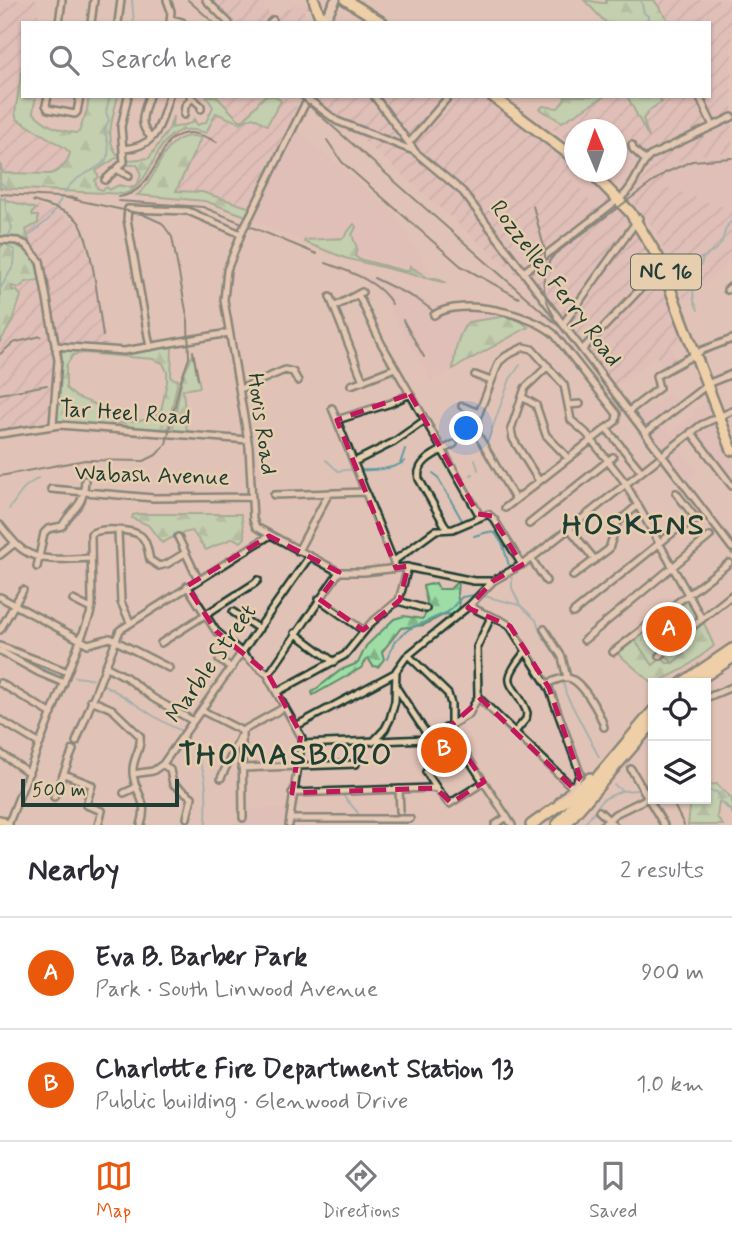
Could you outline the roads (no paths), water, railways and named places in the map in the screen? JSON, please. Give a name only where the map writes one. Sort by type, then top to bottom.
[{"type":"highway","points":[[314,0],[324,20]]},
{"type":"highway","points":[[337,0],[371,21]]},
{"type":"highway","points":[[346,0],[380,21]]},
{"type":"highway","points":[[499,98],[564,144]]},
{"type":"highway","points":[[499,98],[564,149]]},
{"type":"highway","name":"NC 16","points":[[603,182],[621,198]]},
{"type":"highway","name":"NC 16","points":[[607,182],[638,220],[663,267],[732,436]]},
{"type":"highway","name":"NC 16","points":[[725,414],[732,450]]},
{"type":"highway","points":[[690,678],[731,654]]},
{"type":"highway","points":[[700,678],[731,654]]},
{"type":"highway","points":[[575,825],[648,719]]},
{"type":"highway","points":[[641,731],[648,726]]},
{"type":"highway","points":[[529,824],[565,801],[629,745]]},
{"type":"highway","points":[[557,825],[612,758]]},
{"type":"highway","points":[[565,825],[611,772]]},
{"type":"main road","points":[[0,823],[8,825]]},
{"type":"street","points":[[59,21],[62,0]]},
{"type":"street","points":[[91,21],[94,0]]},
{"type":"street","points":[[118,21],[121,0]]},
{"type":"street","points":[[167,0],[170,21]]},
{"type":"street","points":[[206,0],[227,21]]},
{"type":"street","points":[[324,20],[337,0]]},
{"type":"street","points":[[48,98],[47,107],[76,114],[80,98]]},
{"type":"street","points":[[105,180],[124,162],[121,127],[128,98]]},
{"type":"street","points":[[148,98],[142,122],[145,132],[151,137]]},
{"type":"street","points":[[123,149],[140,147],[151,137],[160,126],[168,98]]},
{"type":"street","points":[[184,115],[185,106],[190,98]]},
{"type":"street","points":[[192,98],[201,109]]},
{"type":"street","name":"Rozzelles Ferry Road","points":[[308,98],[334,119],[414,151],[470,200],[731,545]]},
{"type":"street","name":"Hovis Road","points":[[269,536],[255,524],[248,440],[225,309],[225,283],[229,262],[242,232],[308,98]]},
{"type":"street","points":[[375,98],[414,151]]},
{"type":"street","points":[[409,143],[447,98]]},
{"type":"street","points":[[700,98],[713,126]]},
{"type":"street","points":[[525,271],[621,198],[634,185],[646,161],[655,153],[732,117]]},
{"type":"street","points":[[632,145],[646,161]]},
{"type":"street","points":[[118,170],[129,176]]},
{"type":"street","points":[[150,347],[127,219],[128,210],[188,211],[242,232]]},
{"type":"street","points":[[564,323],[638,220]]},
{"type":"street","points":[[0,240],[18,241],[26,245],[38,258],[58,365],[53,425]]},
{"type":"street","points":[[583,349],[644,285]]},
{"type":"street","points":[[334,307],[360,293],[395,368],[481,516]]},
{"type":"street","points":[[330,297],[363,381]]},
{"type":"street","points":[[435,314],[457,308],[495,309],[549,330],[617,414],[617,419],[505,508]]},
{"type":"street","points":[[55,346],[120,352],[229,332]]},
{"type":"street","points":[[629,411],[660,387],[655,377],[698,353],[732,339]]},
{"type":"street","points":[[515,499],[478,435],[476,426],[501,359],[520,348],[532,349],[564,385],[571,420],[611,459],[702,619]]},
{"type":"street","points":[[538,481],[511,432],[512,422],[526,386],[548,366]]},
{"type":"street","points":[[351,385],[395,368]]},
{"type":"street","points":[[240,389],[285,370],[293,372],[298,381]]},
{"type":"street","points":[[645,433],[710,383],[732,374]]},
{"type":"street","points":[[475,375],[491,381]]},
{"type":"street","points":[[337,420],[394,402],[410,394]]},
{"type":"street","points":[[522,397],[536,405],[546,435],[568,458]]},
{"type":"street","points":[[568,405],[580,404]]},
{"type":"street","points":[[463,406],[479,413]]},
{"type":"street","points":[[332,408],[395,564]]},
{"type":"street","points":[[373,742],[389,722],[396,673],[408,655],[470,605],[494,581],[522,565],[691,432],[725,414]]},
{"type":"street","points":[[354,462],[394,442],[425,420]]},
{"type":"street","name":"Tar Heel Road","points":[[0,434],[53,425],[248,440]]},
{"type":"street","points":[[606,428],[641,471]]},
{"type":"street","points":[[691,432],[732,486]]},
{"type":"street","points":[[447,529],[418,474],[423,462],[454,444]]},
{"type":"street","points":[[528,524],[611,459]]},
{"type":"street","points":[[37,567],[43,534],[48,529],[62,526],[82,503],[85,480]]},
{"type":"street","name":"Wabash Avenue","points":[[51,489],[153,498],[252,497]]},
{"type":"street","points":[[274,495],[366,492]]},
{"type":"street","points":[[298,551],[329,493]]},
{"type":"street","points":[[676,494],[697,520]]},
{"type":"street","points":[[576,574],[608,550],[617,523],[638,505]]},
{"type":"street","points":[[76,742],[120,630],[269,536],[339,572],[364,572],[395,564],[435,530],[456,528],[488,514],[492,516],[522,565]]},
{"type":"street","points":[[573,613],[679,528],[706,514]]},
{"type":"street","points":[[0,525],[26,552],[58,559],[90,558]]},
{"type":"street","points":[[569,528],[595,560]]},
{"type":"street","points":[[8,825],[91,609],[92,532],[100,529],[137,534],[143,538],[154,564],[165,565],[185,553]]},
{"type":"street","points":[[118,531],[121,602],[130,622]]},
{"type":"street","points":[[584,640],[710,536]]},
{"type":"street","points":[[177,537],[198,579]]},
{"type":"street","points":[[0,555],[15,543]]},
{"type":"street","name":"Marble Street","points":[[163,764],[310,557]]},
{"type":"street","points":[[531,558],[546,581]]},
{"type":"street","points":[[613,652],[729,563]]},
{"type":"street","points":[[150,571],[154,564]]},
{"type":"street","points":[[395,564],[474,581],[494,581]]},
{"type":"street","points":[[277,692],[334,662],[348,651],[364,631],[398,601],[408,567]]},
{"type":"street","points":[[268,675],[339,572]]},
{"type":"street","points":[[161,643],[258,580]]},
{"type":"street","points":[[187,586],[216,631],[268,675],[301,734],[302,744],[296,766],[289,822],[410,818]]},
{"type":"street","points":[[0,630],[23,590]]},
{"type":"street","points":[[660,656],[732,595]]},
{"type":"street","points":[[0,597],[90,645],[105,639],[115,640],[169,668]]},
{"type":"street","points":[[319,599],[364,631]]},
{"type":"street","points":[[74,600],[91,609]]},
{"type":"street","points":[[398,601],[426,609]]},
{"type":"street","points":[[470,605],[477,611],[508,624],[547,684],[580,770],[580,777],[572,787],[529,824]]},
{"type":"street","points":[[233,612],[259,629]]},
{"type":"street","points":[[302,744],[430,739],[450,727],[469,714],[478,697],[477,647],[491,617]]},
{"type":"street","points":[[544,629],[561,655],[567,678]]},
{"type":"street","points":[[295,634],[334,662]]},
{"type":"street","points":[[0,648],[68,672]]},
{"type":"street","points":[[0,648],[40,673],[64,682]]},
{"type":"street","points":[[152,658],[156,649]]},
{"type":"street","points":[[515,732],[527,714],[526,708],[511,687],[510,680],[513,669],[526,651]]},
{"type":"street","points":[[408,655],[448,694],[451,704],[450,727],[512,825]]},
{"type":"street","points":[[219,660],[232,667]]},
{"type":"street","points":[[104,666],[126,677],[153,698],[193,721]]},
{"type":"street","points":[[296,726],[396,673]]},
{"type":"street","points":[[547,684],[567,678],[575,680],[582,687],[604,727]]},
{"type":"street","points":[[0,683],[52,714]]},
{"type":"street","points":[[396,687],[430,739]]},
{"type":"street","points":[[711,696],[732,687]]},
{"type":"street","points":[[478,697],[572,787]]},
{"type":"street","points":[[92,700],[112,709],[137,732],[141,742],[133,774],[145,807],[141,825]]},
{"type":"street","points":[[221,778],[242,733],[285,707]]},
{"type":"street","points":[[201,710],[242,733]]},
{"type":"street","points":[[0,720],[40,744]]},
{"type":"street","points":[[242,733],[243,818]]},
{"type":"street","points":[[54,797],[73,750]]},
{"type":"street","points":[[0,753],[29,774]]},
{"type":"street","points":[[133,774],[153,771],[163,764],[170,770],[173,784],[192,797],[187,818]]},
{"type":"street","points":[[242,768],[356,764]]},
{"type":"street","points":[[603,825],[619,812],[648,798],[631,769]]},
{"type":"street","points":[[426,772],[449,804],[484,782]]},
{"type":"street","points":[[64,774],[92,785],[86,805],[102,811],[98,825]]},
{"type":"street","points":[[124,793],[137,787]]},
{"type":"street","points":[[292,793],[431,788],[438,790]]},
{"type":"street","points":[[399,789],[400,811]]},
{"type":"street","points":[[652,804],[664,825]]},
{"type":"street","points":[[599,811],[614,825]]},
{"type":"street","points":[[495,825],[507,817]]},
{"type":"waterway","points":[[132,0],[134,21]]},
{"type":"waterway","points":[[641,0],[644,13],[648,16],[647,21]]},
{"type":"waterway","points":[[64,193],[80,177],[104,162],[108,155],[104,131],[109,120],[106,112],[110,98]]},
{"type":"waterway","points":[[0,181],[6,189]]},
{"type":"waterway","points":[[5,197],[12,228],[9,235]]},
{"type":"waterway","points":[[56,208],[61,199]]},
{"type":"waterway","points":[[30,235],[49,219],[55,210]]},
{"type":"waterway","points":[[670,265],[677,265],[686,258],[693,262],[708,255],[720,245],[732,221]]},
{"type":"waterway","points":[[8,246],[14,250]]},
{"type":"waterway","points":[[0,289],[14,265],[15,251]]},
{"type":"waterway","points":[[698,310],[693,290],[697,283],[698,265],[701,265],[703,258]]},
{"type":"waterway","points":[[487,443],[510,379],[520,365]]},
{"type":"waterway","points":[[400,464],[405,449]]},
{"type":"waterway","points":[[475,459],[478,470]]},
{"type":"waterway","points":[[326,460],[338,471],[355,469]]},
{"type":"waterway","points":[[359,470],[383,469],[405,461]]},
{"type":"waterway","points":[[433,473],[463,522]]},
{"type":"waterway","points":[[9,509],[25,487],[38,478]]},
{"type":"waterway","points":[[474,536],[495,533],[503,545],[510,569]]},
{"type":"waterway","points":[[512,578],[512,588],[520,605],[536,620],[540,632],[559,660],[563,675]]},
{"type":"waterway","points":[[387,659],[395,641],[409,629],[448,612],[462,597],[475,595]]},
{"type":"waterway","points":[[484,596],[519,605]]},
{"type":"waterway","points":[[24,661],[62,674]]},
{"type":"waterway","points":[[75,677],[92,679]]},
{"type":"waterway","points":[[563,681],[566,694],[599,757]]},
{"type":"waterway","points":[[102,684],[182,731]]},
{"type":"waterway","points":[[186,737],[203,770],[207,800],[206,825]]},
{"type":"waterway","points":[[614,785],[623,791],[648,789]]},
{"type":"waterway","points":[[584,825],[602,800],[621,791]]},
{"type":"waterway","points":[[711,791],[717,792],[723,805],[732,812]]},
{"type":"waterway","points":[[342,794],[358,813]]},
{"type":"railway","points":[[188,0],[212,21]]},
{"type":"railway","points":[[300,98],[561,328],[732,554]]},
{"type":"railway","points":[[118,197],[128,195],[143,184],[169,141],[175,137],[193,133],[217,142]]},
{"type":"railway","points":[[327,140],[342,162],[461,266],[519,298]]},
{"type":"railway","points":[[554,316],[547,300],[544,276],[555,254],[665,173],[692,161],[732,158]]},
{"type":"railway","points":[[0,194],[77,198]]},
{"type":"railway","points":[[0,476],[85,460],[144,461],[156,455],[166,444],[180,383],[189,358],[188,321],[172,237],[162,223],[142,214],[67,198]]},
{"type":"railway","points":[[33,201],[67,213],[77,220],[82,229],[91,257],[103,336]]},
{"type":"railway","points":[[119,201],[203,207],[317,254]]},
{"type":"railway","points":[[533,206],[545,251],[545,268]]},
{"type":"railway","points":[[326,263],[372,283],[392,304]]},
{"type":"railway","points":[[374,278],[417,299],[432,310]]},
{"type":"railway","points":[[403,320],[424,357]]},
{"type":"railway","points":[[0,354],[13,343],[41,336]]},
{"type":"railway","points":[[193,351],[198,379]]},
{"type":"railway","points":[[0,394],[47,385]]},
{"type":"railway","points":[[674,804],[684,825]]},
{"type":"place","name":"Eva B. Barber Park","points":[[669,629]]},
{"type":"place","name":"Charlotte Fire Department Station 13","points":[[444,750]]},
{"type":"district","name":"HOSKINS","points":[[634,525]]},
{"type":"district","name":"THOMASBORO","points":[[286,755]]}]
